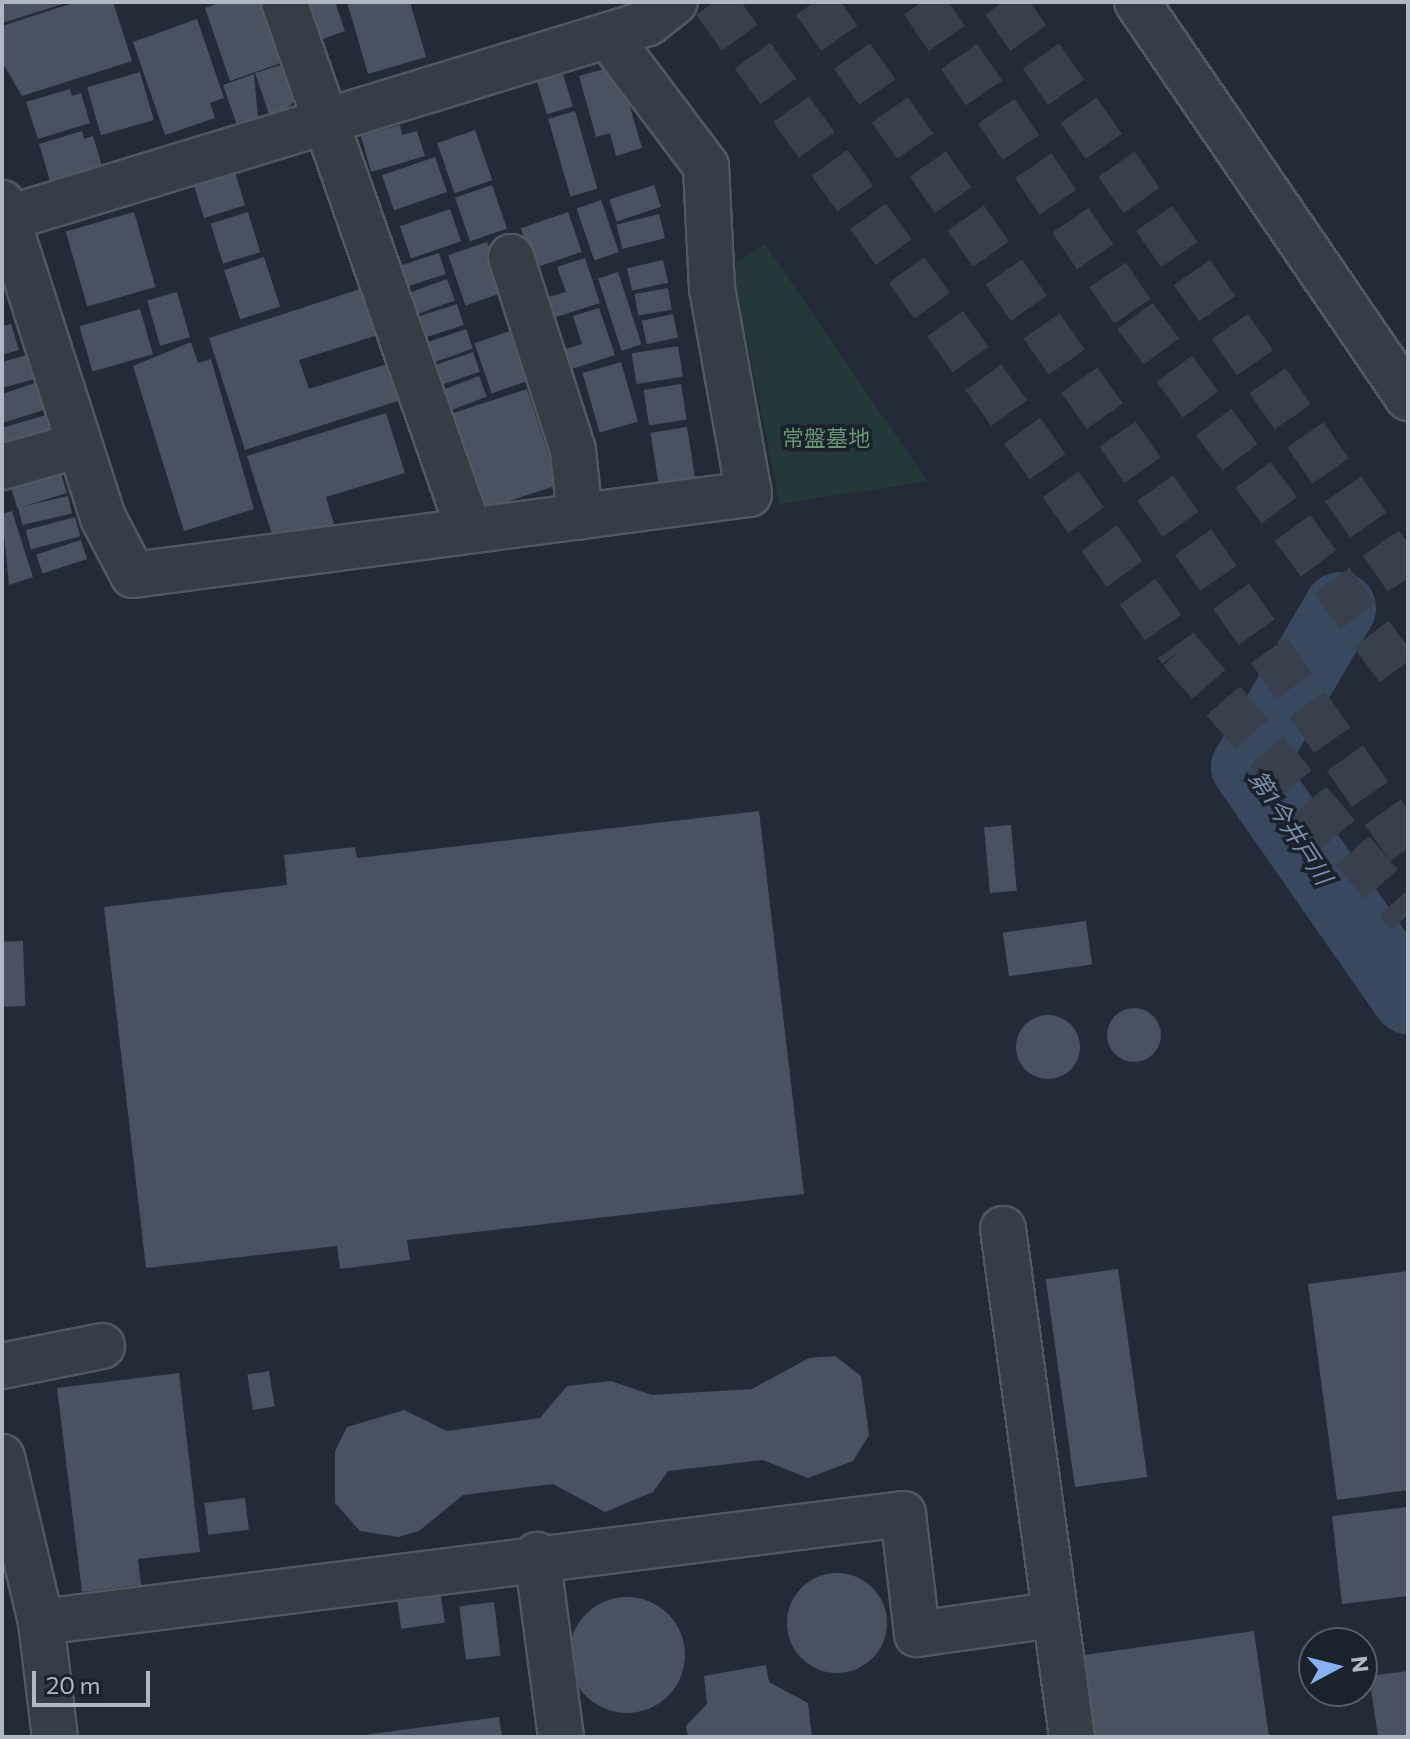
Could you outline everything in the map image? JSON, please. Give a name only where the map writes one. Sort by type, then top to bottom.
[{"type":"street","points":[[284,2],[469,530]]},
{"type":"street","points":[[608,36],[706,166],[712,289],[749,494],[133,575],[79,445],[4,214],[608,36],[648,23],[675,2]]},
{"type":"street","points":[[1137,2],[1408,398]]},
{"type":"street","points":[[511,257],[573,450],[580,517]]},
{"type":"street","points":[[2,467],[79,445]]},
{"type":"street","points":[[1003,1229],[1053,1615],[1072,1737]]},
{"type":"street","points":[[2,1366],[102,1346]]},
{"type":"street","points":[[2,1457],[41,1622],[55,1737]]},
{"type":"street","points":[[41,1622],[537,1555],[903,1514],[917,1634],[1053,1615]]},
{"type":"street","points":[[537,1555],[561,1737]]},
{"type":"green space","name":"常盤墓地","points":[[765,244],[927,481],[780,504],[732,266]]},
{"type":"building","points":[[2,2],[66,2],[66,3],[2,23]]},
{"type":"building","points":[[76,2],[113,2],[132,61],[22,96],[2,62],[2,26]]},
{"type":"building","points":[[221,2],[260,2],[281,63],[230,81],[205,8]]},
{"type":"building","points":[[301,2],[335,2],[345,31],[315,42]]},
{"type":"building","points":[[347,2],[410,2],[426,57],[368,74]]},
{"type":"building","points":[[197,19],[224,98],[210,103],[215,118],[165,135],[133,42]]},
{"type":"building","points":[[284,64],[295,97],[290,107],[269,114],[255,73]]},
{"type":"building","points":[[618,65],[642,148],[616,156],[610,133],[596,137],[579,76]]},
{"type":"building","points":[[562,71],[573,106],[547,114],[536,79]]},
{"type":"building","points":[[140,72],[154,120],[101,135],[87,87]]},
{"type":"building","points":[[254,74],[258,118],[237,125],[223,85]]},
{"type":"building","points":[[70,89],[72,96],[81,93],[90,123],[38,139],[26,102]]},
{"type":"building","points":[[575,111],[597,189],[570,197],[548,119]]},
{"type":"building","points":[[400,125],[402,135],[417,131],[425,156],[371,172],[361,136]]},
{"type":"building","points":[[475,130],[492,180],[454,193],[437,143]]},
{"type":"building","points":[[82,131],[84,139],[93,136],[102,166],[50,181],[39,144]]},
{"type":"building","points":[[435,157],[447,192],[394,210],[382,175]]},
{"type":"building","points":[[234,169],[245,205],[204,218],[193,182]]},
{"type":"building","points":[[492,185],[507,228],[470,241],[455,198]]},
{"type":"building","points":[[654,185],[661,207],[616,221],[609,200]]},
{"type":"building","points":[[601,200],[619,252],[594,260],[576,208]]},
{"type":"building","points":[[450,209],[461,241],[411,258],[400,226]]},
{"type":"building","points":[[134,212],[155,287],[87,307],[66,232]]},
{"type":"building","points":[[248,212],[260,252],[223,264],[211,223]]},
{"type":"building","points":[[568,212],[582,252],[534,268],[521,228]]},
{"type":"building","points":[[659,214],[665,238],[622,249],[616,225]]},
{"type":"building","points":[[487,242],[504,292],[465,305],[448,255]]},
{"type":"building","points":[[439,253],[446,274],[402,288],[395,267]]},
{"type":"building","points":[[264,257],[280,306],[240,319],[224,270]]},
{"type":"building","points":[[585,258],[600,303],[550,319],[545,298],[566,292],[557,267]]},
{"type":"building","points":[[663,260],[668,282],[632,291],[627,268]]},
{"type":"building","points":[[618,272],[641,344],[622,351],[598,278]]},
{"type":"building","points":[[447,279],[455,301],[412,316],[404,295]]},
{"type":"building","points":[[668,288],[672,310],[638,316],[635,294]]},
{"type":"building","points":[[360,289],[375,336],[299,360],[309,389],[387,364],[398,401],[245,450],[209,338]]},
{"type":"building","points":[[177,292],[190,337],[160,346],[147,301]]},
{"type":"building","points":[[457,304],[464,325],[419,339],[412,319]]},
{"type":"building","points":[[599,308],[615,355],[569,370],[562,350],[582,344],[573,316]]},
{"type":"building","points":[[140,309],[153,354],[92,372],[79,326]]},
{"type":"building","points":[[673,314],[678,337],[647,344],[642,321]]},
{"type":"building","points":[[11,324],[19,350],[2,355],[2,326]]},
{"type":"building","points":[[466,329],[473,349],[429,364],[423,344]]},
{"type":"building","points":[[516,329],[533,379],[492,393],[474,343]]},
{"type":"building","points":[[191,342],[198,363],[211,359],[254,509],[184,531],[133,366]]},
{"type":"building","points":[[678,346],[683,377],[636,384],[632,353]]},
{"type":"building","points":[[473,352],[480,372],[436,387],[430,367]]},
{"type":"building","points":[[27,355],[34,379],[2,388],[2,362]]},
{"type":"building","points":[[621,362],[638,422],[600,433],[583,373]]},
{"type":"building","points":[[479,376],[487,397],[446,412],[438,392]]},
{"type":"building","points":[[35,383],[44,410],[2,423],[2,394]]},
{"type":"building","points":[[681,384],[687,420],[649,426],[643,390]]},
{"type":"building","points":[[527,389],[558,485],[475,512],[444,416]]},
{"type":"building","points":[[386,413],[405,473],[326,497],[336,531],[277,550],[247,456]]},
{"type":"building","points":[[46,415],[54,442],[2,457],[2,428]]},
{"type":"building","points":[[687,427],[697,493],[661,499],[650,433]]},
{"type":"building","points":[[60,470],[67,493],[17,508],[10,485]]},
{"type":"building","points":[[68,496],[72,514],[22,525],[18,507]]},
{"type":"building","points":[[12,511],[33,577],[9,585],[2,514]]},
{"type":"building","points":[[75,517],[80,536],[31,550],[26,530]]},
{"type":"building","points":[[81,540],[87,559],[42,574],[36,555]]},
{"type":"building","points":[[759,811],[804,1194],[407,1240],[410,1260],[340,1269],[337,1246],[146,1268],[104,907],[287,885],[284,855],[355,847],[357,858]]},
{"type":"building","points":[[1011,825],[1017,891],[990,893],[984,827]]},
{"type":"building","points":[[1086,921],[1092,965],[1009,976],[1003,933]]},
{"type":"building","points":[[23,941],[25,1006],[4,1007],[2,942]]},
{"type":"building","points":[[1134,1008],[1153,1016],[1161,1035],[1153,1054],[1134,1062],[1115,1054],[1107,1035],[1115,1016]]},
{"type":"building","points":[[1048,1015],[1071,1024],[1080,1047],[1071,1070],[1048,1079],[1025,1070],[1016,1047],[1025,1024]]},
{"type":"building","points":[[1118,1269],[1147,1477],[1075,1487],[1046,1279]]},
{"type":"building","points":[[1408,1271],[1408,1490],[1337,1500],[1308,1284]]},
{"type":"building","points":[[835,1356],[861,1376],[869,1435],[853,1461],[808,1478],[763,1460],[668,1471],[653,1492],[605,1512],[553,1484],[463,1495],[419,1531],[398,1537],[360,1531],[335,1503],[335,1451],[347,1427],[404,1410],[447,1431],[540,1418],[567,1386],[611,1381],[652,1395],[752,1389],[809,1358]]},
{"type":"building","points":[[269,1371],[275,1407],[253,1410],[247,1374]]},
{"type":"building","points":[[179,1373],[200,1552],[138,1559],[141,1585],[82,1592],[57,1388]]},
{"type":"building","points":[[245,1498],[249,1530],[208,1535],[204,1503]]},
{"type":"building","points":[[1408,1507],[1408,1596],[1342,1604],[1332,1516]]},
{"type":"building","points":[[837,1573],[856,1577],[872,1588],[883,1604],[887,1623],[883,1642],[872,1658],[856,1669],[837,1673],[818,1669],[802,1658],[791,1642],[787,1623],[791,1604],[802,1588],[818,1577]]},
{"type":"building","points":[[441,1596],[445,1623],[401,1629],[397,1602]]},
{"type":"building","points":[[627,1597],[649,1601],[668,1614],[681,1633],[685,1655],[681,1677],[668,1696],[649,1709],[627,1713],[605,1709],[586,1696],[573,1677],[569,1655],[573,1633],[586,1614],[605,1601]]},
{"type":"building","points":[[494,1602],[501,1656],[466,1660],[459,1606]]},
{"type":"building","points":[[1254,1631],[1269,1737],[1096,1737],[1084,1655]]},
{"type":"building","points":[[766,1665],[769,1682],[808,1703],[812,1737],[688,1737],[686,1726],[707,1704],[704,1676]]},
{"type":"building","points":[[1408,1671],[1408,1737],[1378,1737],[1374,1707],[1378,1707],[1378,1675]]},
{"type":"building","points":[[499,1717],[502,1737],[364,1737],[364,1735]]},
{"type":"waterway","name":"第1今井戸川","points":[[1340,608],[1247,767],[1408,998]]},
{"type":"tunnel","points":[[714,2],[1180,651],[1408,915]]},
{"type":"tunnel","points":[[814,2],[1408,848]]},
{"type":"tunnel","points":[[922,2],[1135,316],[1408,683]]},
{"type":"tunnel","points":[[1003,2],[1408,582]]}]
